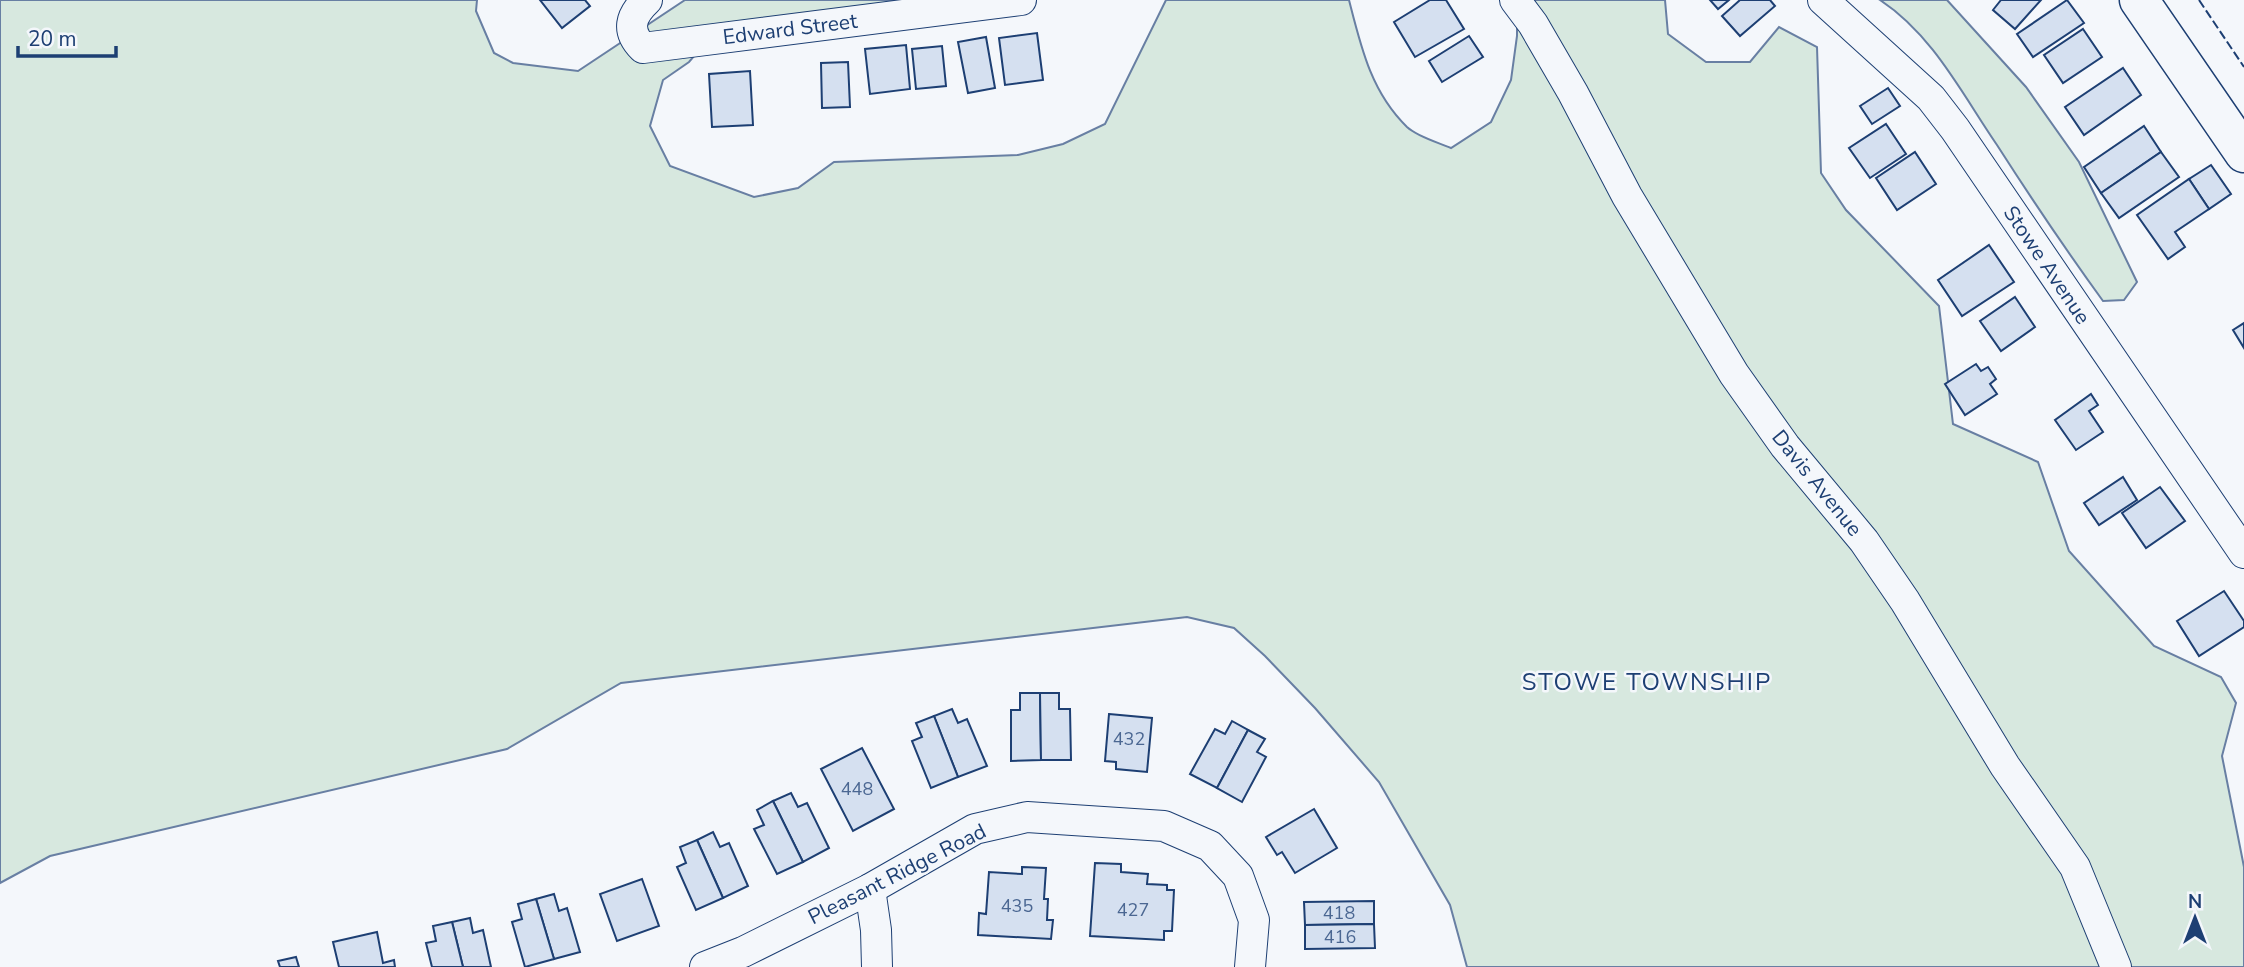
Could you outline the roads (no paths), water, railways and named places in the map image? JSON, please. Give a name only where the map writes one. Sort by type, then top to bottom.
[{"type":"main road","points":[[2139,0],[2244,153]]},
{"type":"street","name":"Edward Street","points":[[647,0],[633,17],[631,27],[634,40],[643,48],[1021,0]]},
{"type":"street","name":"Davis Avenue","points":[[1515,0],[1533,24],[1627,196],[1734,374],[1785,446],[1864,541],[1905,601],[2006,765],[2075,867],[2116,967]]},
{"type":"street","name":"Stowe Avenue","points":[[1823,0],[1931,97],[2244,553]]},
{"type":"street","name":"Pleasant Ridge Road","points":[[705,967],[743,952],[870,888],[975,830],[1027,817],[1164,826],[1209,846],[1238,876],[1254,920],[1250,967]]},
{"type":"street","points":[[870,888],[876,930],[877,967]]},
{"type":"district","name":"STOWE TOWNSHIP","points":[[1647,682]]}]
